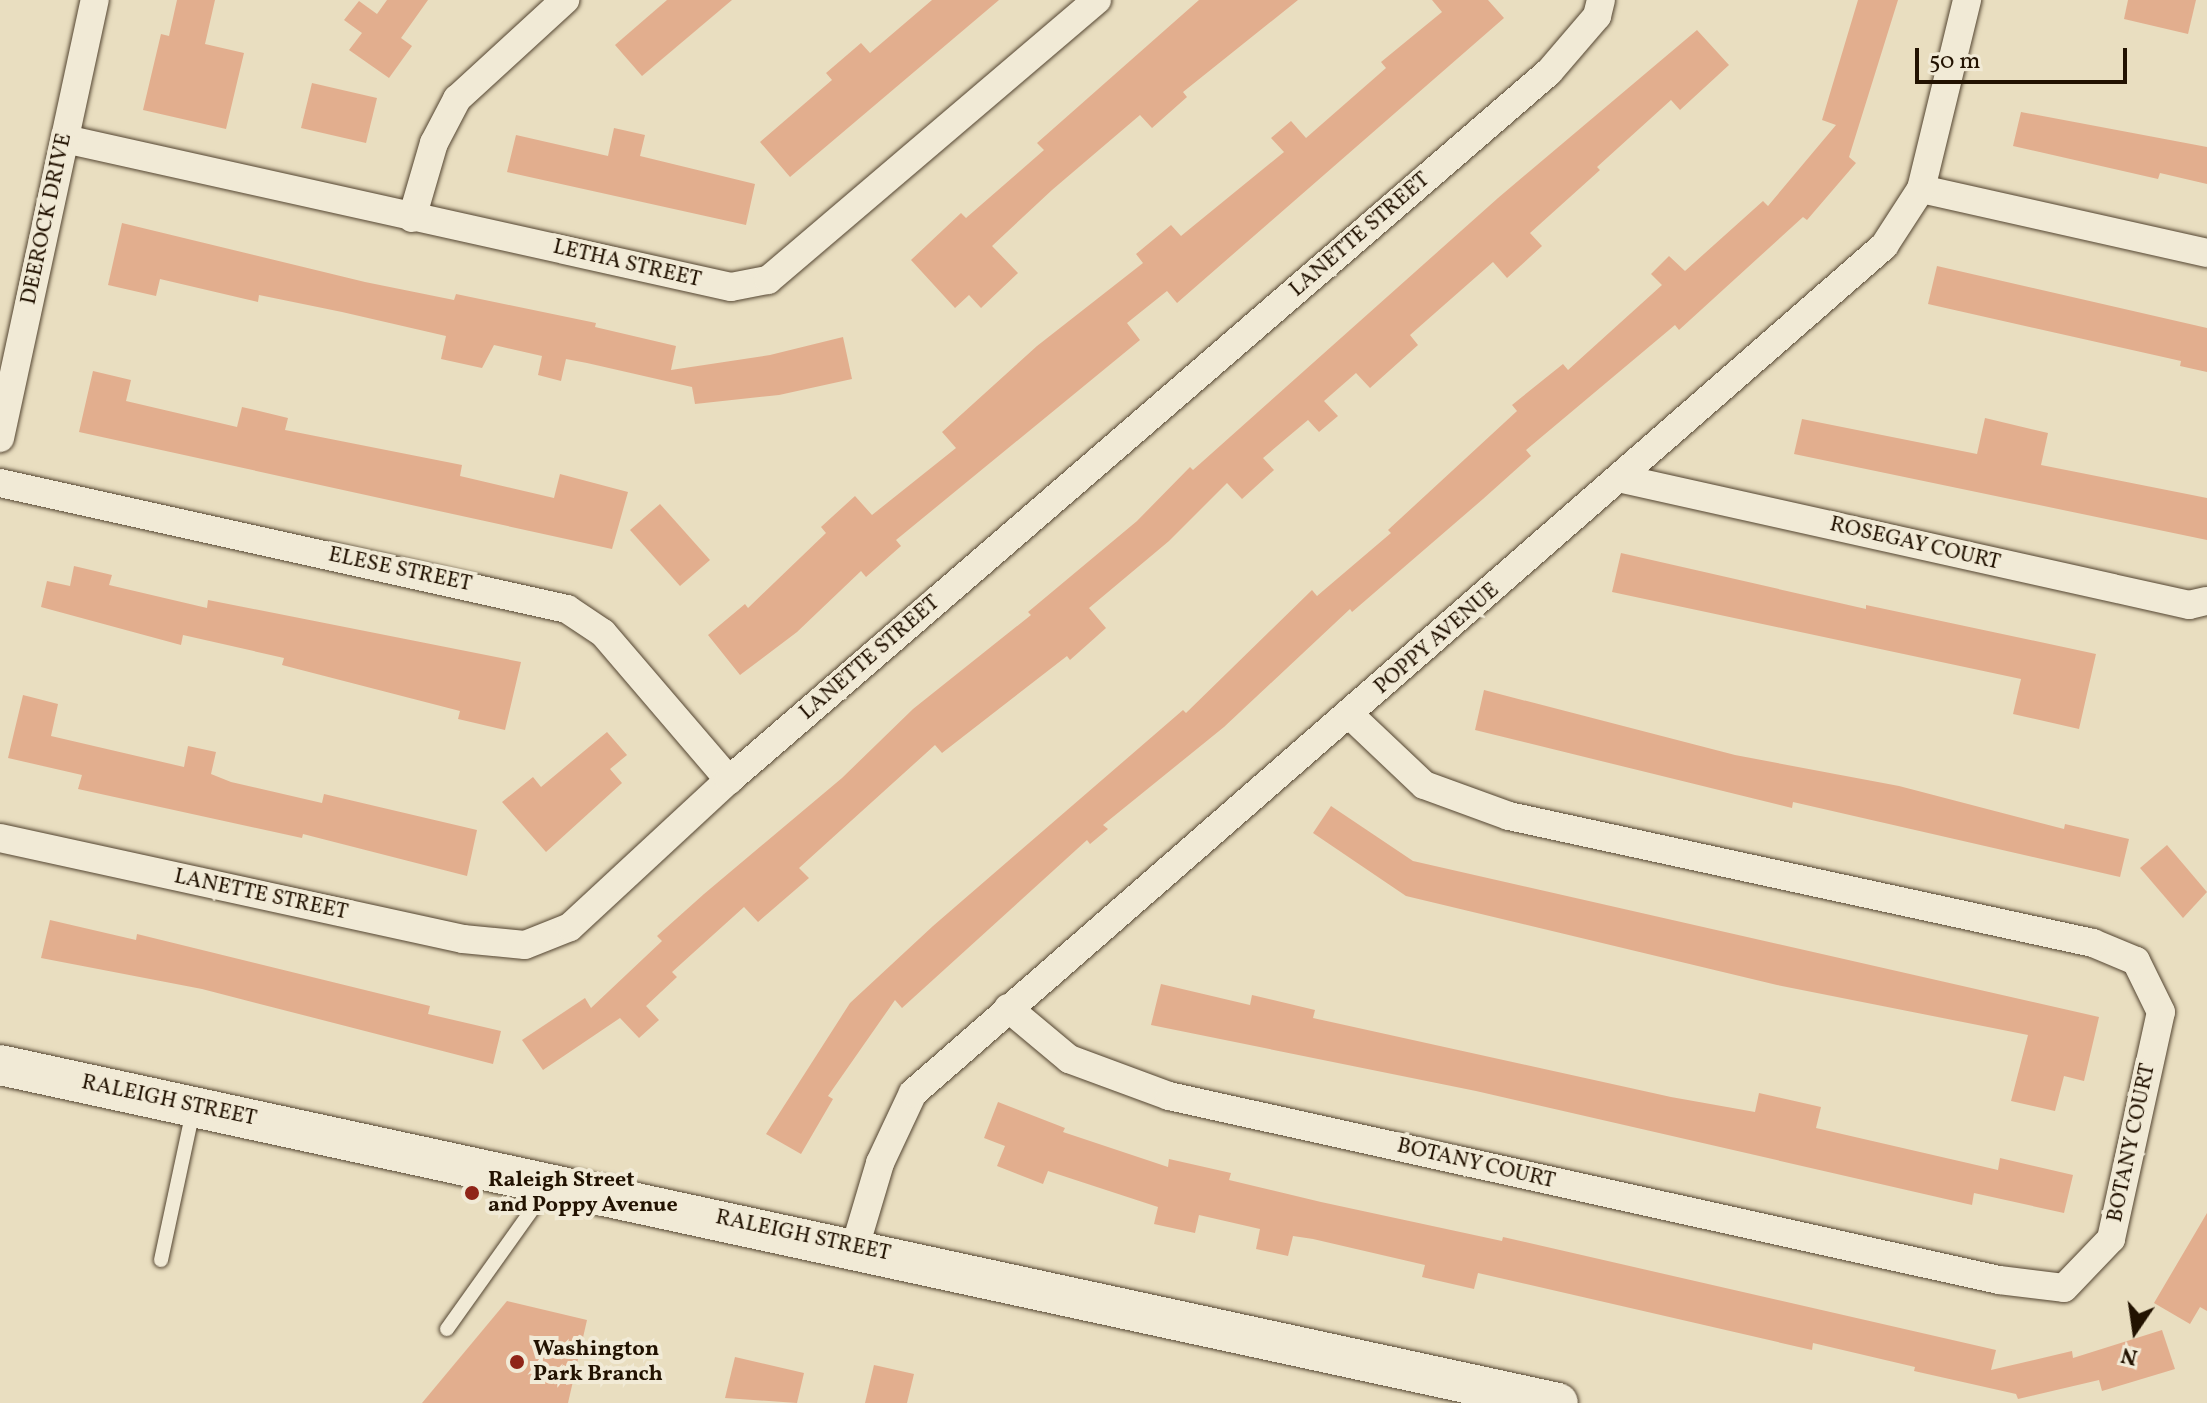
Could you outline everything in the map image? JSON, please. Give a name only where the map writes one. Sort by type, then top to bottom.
[{"type":"street","name":"DEEROCK DRIVE","points":[[0,438],[95,0]]},
{"type":"street","points":[[412,218],[434,143],[457,99],[565,0]]},
{"type":"street","name":"LETHA STREET","points":[[65,139],[731,287],[768,280],[1097,0]]},
{"type":"street","name":"LANETTE STREET","points":[[0,838],[463,939],[525,945],[570,927],[729,780],[1549,72],[1597,16],[1601,0]]},
{"type":"street","name":"POPPY AVENUE","points":[[855,1247],[880,1163],[913,1093],[1623,479],[1884,246],[1921,189],[1967,0]]},
{"type":"street","points":[[1921,189],[2207,253]]},
{"type":"street","name":"ROSEGAY COURT","points":[[1623,479],[2189,605],[2207,601]]},
{"type":"street","name":"ELESE STREET","points":[[0,483],[567,609],[603,633],[729,780]]},
{"type":"street","name":"BOTANY COURT","points":[[1008,1008],[1069,1059],[1169,1096],[1999,1280],[2064,1288],[2111,1239],[2161,1012],[2136,961],[2093,943],[1509,816],[1424,785],[1350,715]]},
{"type":"street","name":"RALEIGH STREET","points":[[0,1065],[855,1247],[1558,1403]]},
{"type":"lane","points":[[161,1260],[194,1106]]},
{"type":"lane","points":[[447,1329],[552,1183]]},
{"type":"building","points":[[177,0],[215,0],[205,44],[244,53],[226,129],[143,110],[161,34],[169,36]]},
{"type":"building","points":[[387,0],[428,0],[401,38],[412,46],[389,78],[349,50],[362,33],[344,20],[359,1],[377,14]]},
{"type":"building","points":[[667,0],[732,0],[642,76],[615,45]]},
{"type":"building","points":[[932,0],[999,0],[790,177],[760,142],[832,80],[826,73],[861,43],[870,53]]},
{"type":"building","points":[[1199,0],[1298,0],[1183,92],[1187,97],[1152,128],[1140,115],[1052,190],[992,246],[1018,273],[981,308],[969,295],[955,308],[911,260],[961,213],[966,218],[1044,150],[1037,143]]},
{"type":"building","points":[[1432,0],[1488,0],[1504,18],[1177,303],[1167,291],[1127,323],[1140,340],[896,540],[901,546],[866,577],[861,571],[797,632],[740,675],[708,635],[745,604],[748,608],[826,533],[821,527],[855,496],[872,515],[956,448],[942,432],[1037,346],[1143,263],[1136,254],[1171,225],[1181,236],[1284,152],[1271,138],[1291,121],[1306,138],[1386,68],[1381,62],[1442,12]]},
{"type":"building","points":[[1858,0],[1898,0],[1849,157],[1856,163],[1807,220],[1803,217],[1679,330],[1675,325],[1526,450],[1531,456],[1483,499],[1352,612],[1350,609],[1224,727],[1103,825],[1108,829],[1090,844],[1087,840],[902,1008],[895,1000],[828,1096],[833,1099],[801,1154],[766,1134],[850,1003],[933,926],[1183,710],[1186,713],[1312,590],[1317,596],[1391,533],[1388,530],[1517,411],[1512,405],[1563,364],[1568,370],[1662,285],[1651,274],[1669,256],[1685,271],[1763,201],[1768,206],[1836,125],[1822,120]]},
{"type":"building","points":[[2128,0],[2196,0],[2188,34],[2124,19]]},
{"type":"building","points":[[1697,30],[1729,65],[1680,110],[1671,100],[1597,167],[1600,170],[1530,233],[1542,246],[1507,278],[1493,262],[1410,335],[1418,345],[1370,388],[1356,373],[1324,401],[1338,416],[1319,432],[1308,420],[1263,458],[1274,470],[1242,499],[1227,483],[1169,541],[1089,608],[1106,628],[1070,660],[1067,656],[942,753],[935,745],[799,868],[809,878],[758,922],[744,907],[672,972],[677,977],[646,1006],[659,1020],[639,1038],[620,1018],[543,1070],[522,1040],[585,998],[591,1008],[662,941],[657,936],[842,778],[913,709],[1031,615],[1028,612],[1137,521],[1190,467],[1193,470],[1498,198]]},
{"type":"building","points":[[312,83],[377,98],[366,143],[301,128]]},
{"type":"building","points":[[2021,112],[2207,147],[2207,184],[2160,173],[2158,179],[2013,146]]},
{"type":"building","points":[[614,128],[645,135],[640,156],[755,184],[746,225],[507,172],[516,135],[608,156]]},
{"type":"building","points":[[122,223],[365,282],[454,300],[456,294],[596,323],[595,327],[676,346],[671,370],[770,355],[843,337],[852,379],[779,395],[695,404],[692,387],[566,359],[561,381],[538,375],[542,356],[494,345],[482,368],[441,359],[446,336],[342,312],[259,295],[258,302],[160,279],[156,296],[108,285]]},
{"type":"building","points":[[1937,266],[2207,328],[2207,372],[2180,366],[2181,361],[1928,304]]},
{"type":"building","points":[[93,371],[131,380],[126,401],[237,427],[242,407],[288,418],[285,430],[462,465],[460,476],[554,498],[560,474],[628,492],[612,549],[79,432]]},
{"type":"building","points":[[1985,418],[2048,433],[2041,465],[2207,498],[2207,540],[1794,454],[1802,419],[1977,454]]},
{"type":"building","points":[[660,504],[710,560],[680,586],[630,530]]},
{"type":"building","points":[[1621,553],[1866,609],[1866,605],[2096,654],[2079,729],[2013,714],[2021,679],[1612,592]]},
{"type":"building","points":[[74,566],[112,575],[109,585],[207,608],[208,600],[521,662],[505,730],[458,719],[460,711],[282,665],[284,658],[183,635],[181,645],[41,607],[47,581],[70,586]]},
{"type":"building","points":[[1484,690],[1735,755],[1899,786],[2064,829],[2065,824],[2129,839],[2120,877],[1793,802],[1792,808],[1475,730]]},
{"type":"building","points":[[23,695],[58,704],[51,736],[184,767],[188,746],[216,752],[211,774],[231,782],[322,803],[324,794],[477,830],[467,876],[303,834],[302,838],[78,789],[82,775],[8,758]]},
{"type":"building","points":[[607,732],[627,755],[610,769],[622,783],[546,852],[502,802],[533,777],[541,787]]},
{"type":"building","points":[[1331,806],[1413,861],[2099,1017],[2084,1081],[2064,1076],[2055,1111],[2011,1101],[2028,1035],[1777,985],[1406,896],[1313,833]]},
{"type":"building","points":[[2167,845],[2207,892],[2183,918],[2140,868]]},
{"type":"building","points":[[50,920],[136,940],[137,934],[430,1006],[428,1014],[501,1031],[493,1064],[202,989],[41,958]]},
{"type":"building","points":[[1161,984],[1250,1005],[1252,995],[1315,1010],[1313,1018],[1671,1097],[1755,1112],[1759,1093],[1821,1107],[1816,1128],[1998,1170],[2000,1158],[2073,1175],[2064,1213],[1974,1193],[1972,1205],[1476,1091],[1151,1025]]},
{"type":"building","points":[[998,1102],[1065,1128],[1063,1132],[1168,1167],[1169,1159],[1231,1173],[1229,1180],[1321,1202],[1502,1241],[1503,1237],[1996,1350],[1991,1370],[2072,1351],[2073,1358],[2162,1330],[2175,1369],[2102,1391],[2099,1380],[2018,1399],[2016,1394],[1914,1371],[1915,1367],[1813,1343],[1812,1350],[1478,1273],[1474,1289],[1422,1277],[1425,1265],[1313,1239],[1293,1236],[1288,1256],[1256,1249],[1260,1229],[1199,1215],[1195,1233],[1154,1224],[1158,1207],[1048,1171],[1043,1184],[997,1166],[1005,1146],[984,1138]]},
{"type":"building","points":[[2207,1213],[2207,1311],[2200,1307],[2190,1324],[2154,1303]]},
{"type":"building","name":"Washington Park Branch","points":[[507,1301],[587,1320],[568,1403],[422,1403]]},
{"type":"building","points":[[735,1357],[804,1373],[797,1403],[725,1398]]},
{"type":"building","points":[[874,1365],[914,1374],[907,1403],[865,1403]]},
{"type":"place","name":"Raleigh Street and Poppy Avenue","points":[[472,1193]]},
{"type":"place","name":"Washington Park Branch","points":[[517,1362]]}]
